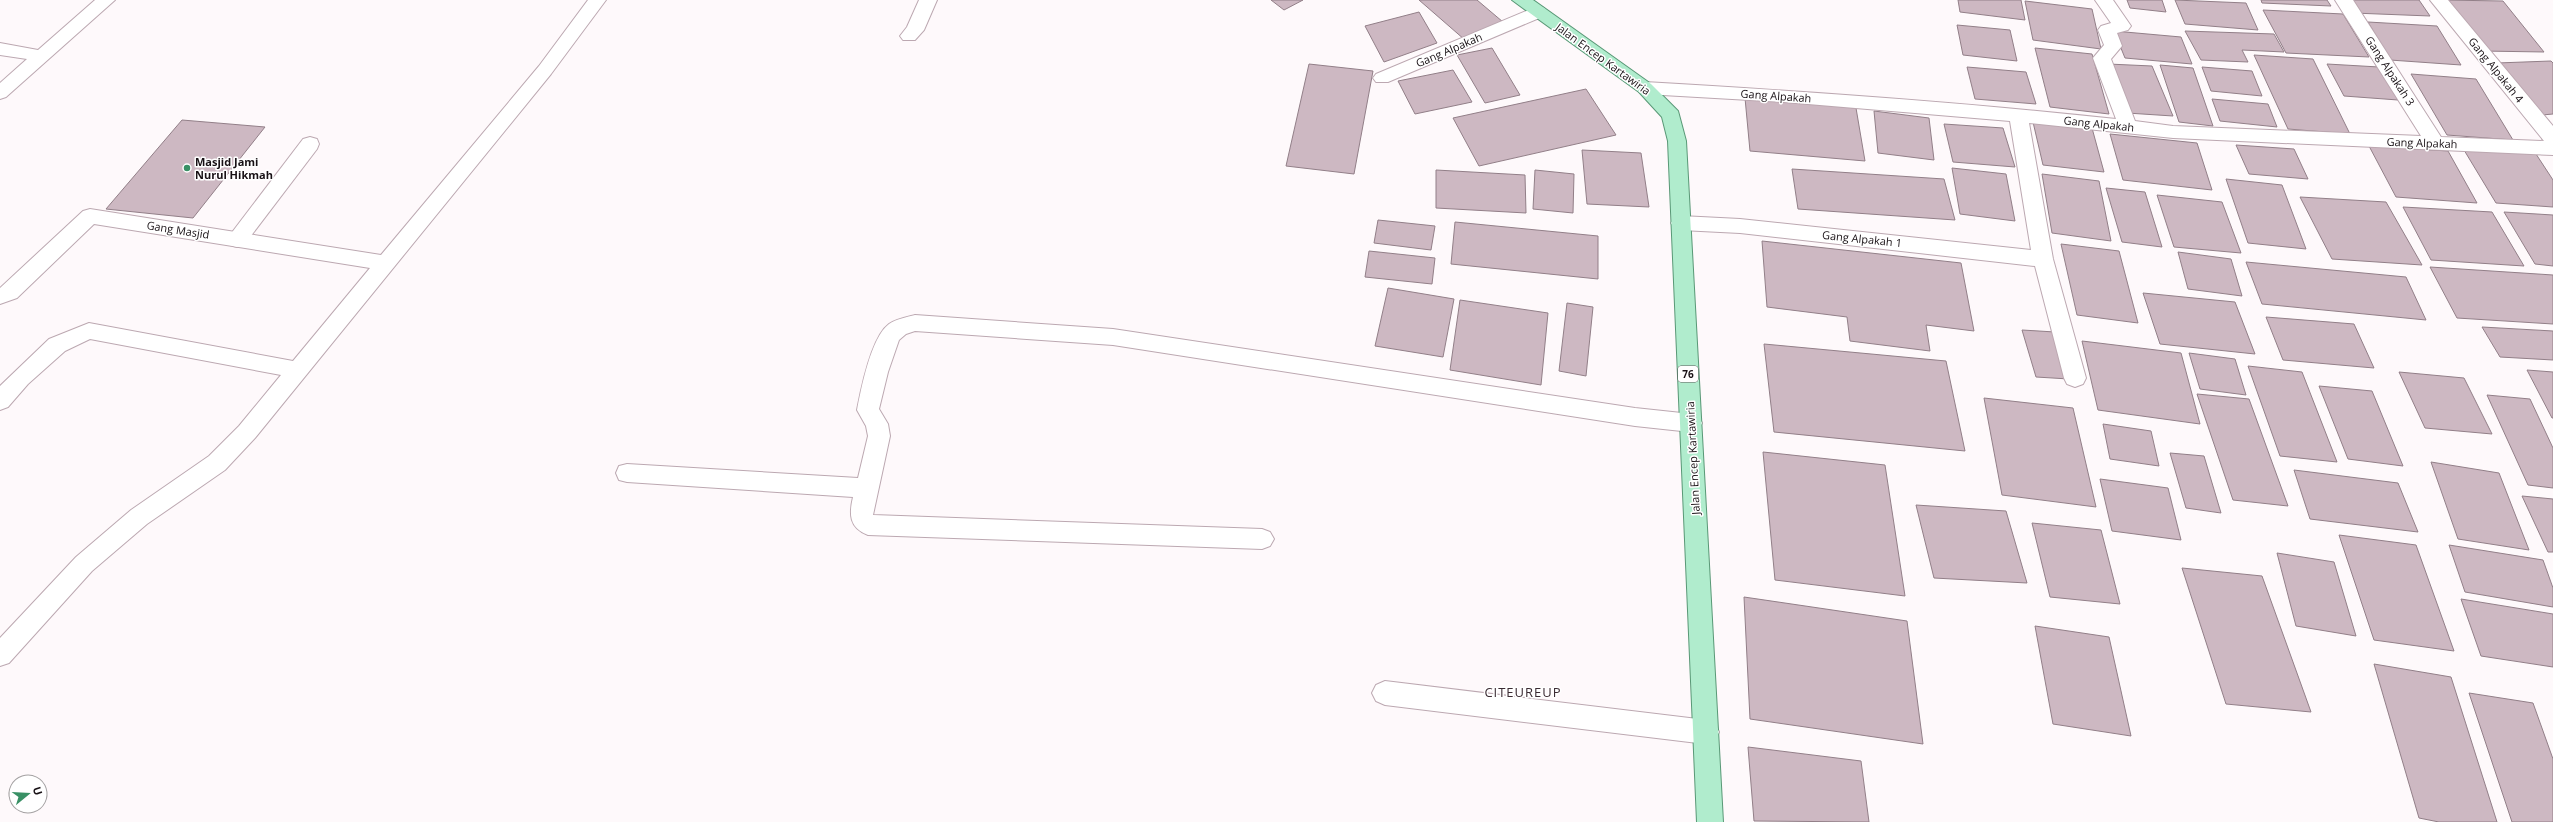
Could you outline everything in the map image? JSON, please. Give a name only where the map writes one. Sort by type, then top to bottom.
[{"type":"main road","name":"Jalan Encep Kartawiria","points":[[1530,6],[1646,88],[1671,115],[1677,142],[1710,822]]},
{"type":"street","points":[[0,94],[106,0]]},
{"type":"street","points":[[0,655],[84,564],[138,517],[217,463],[247,432],[545,70],[597,0]]},
{"type":"street","points":[[909,36],[914,30],[928,0]]},
{"type":"street","points":[[2104,0],[2122,26],[2107,30],[2113,46],[2102,58],[2128,127]]},
{"type":"street","name":"Gang Alpakah 3","points":[[2344,0],[2435,143]]},
{"type":"street","name":"Gang Alpakah 4","points":[[2439,0],[2553,139]]},
{"type":"street","name":"Gang Alpakah","points":[[1382,78],[1530,6]]},
{"type":"street","points":[[0,49],[42,56]]},
{"type":"street","name":"Gang Alpakah","points":[[1646,88],[1784,96],[2018,115],[2173,132],[2553,148]]},
{"type":"street","points":[[2018,115],[2043,259],[2075,378]]},
{"type":"street","points":[[237,240],[310,144]]},
{"type":"street","name":"Gang Masjid","points":[[0,296],[10,292],[90,216],[385,263]]},
{"type":"street","name":"Gang Alpakah 1","points":[[1681,223],[1740,226],[2043,259]]},
{"type":"street","points":[[1262,539],[868,525],[862,519],[861,511],[879,436],[877,424],[868,410],[870,397],[891,335],[901,326],[915,323],[1113,337],[1635,417],[1691,423]]},
{"type":"street","points":[[0,401],[20,378],[57,345],[89,331],[298,370]]},
{"type":"street","points":[[627,473],[867,488]]},
{"type":"street","points":[[1385,693],[1706,732]]},
{"type":"building","points":[[1271,0],[1303,0],[1284,10]]},
{"type":"building","points":[[1419,0],[1477,0],[1503,22],[1465,40]]},
{"type":"building","points":[[1958,0],[2021,0],[2025,20],[1960,12]]},
{"type":"building","points":[[2127,0],[2162,0],[2166,12],[2130,8]]},
{"type":"building","points":[[2175,0],[2246,3],[2258,30],[2185,24]]},
{"type":"building","points":[[2261,0],[2327,0],[2331,6],[2262,3]]},
{"type":"building","points":[[2345,0],[2419,0],[2430,16],[2353,13]]},
{"type":"building","points":[[2443,0],[2503,1],[2544,52],[2481,51]]},
{"type":"building","points":[[2025,1],[2092,9],[2101,49],[2033,40]]},
{"type":"building","points":[[2263,10],[2343,14],[2369,57],[2286,53]]},
{"type":"building","points":[[1419,12],[1437,43],[1384,62],[1365,26]]},
{"type":"building","points":[[2368,22],[2437,26],[2461,65],[2390,60]]},
{"type":"building","points":[[1957,25],[2010,30],[2017,61],[1963,55]]},
{"type":"building","points":[[2114,31],[2181,37],[2192,64],[2125,58]]},
{"type":"building","points":[[2185,31],[2274,34],[2284,52],[2242,50],[2248,62],[2201,60]]},
{"type":"building","points":[[1492,48],[1520,95],[1485,103],[1457,55]]},
{"type":"building","points":[[2035,48],[2092,54],[2109,114],[2050,107]]},
{"type":"building","points":[[2254,55],[2313,59],[2350,134],[2288,129]]},
{"type":"building","points":[[2551,61],[2553,63],[2553,114],[2542,115],[2497,63]]},
{"type":"building","points":[[1309,64],[1373,71],[1354,174],[1286,166]]},
{"type":"building","points":[[2108,64],[2152,66],[2173,116],[2127,113]]},
{"type":"building","points":[[2327,64],[2379,67],[2398,100],[2344,96]]},
{"type":"building","points":[[2160,65],[2193,68],[2213,126],[2179,122]]},
{"type":"building","points":[[1967,67],[2026,72],[2036,104],[1975,99]]},
{"type":"building","points":[[2202,67],[2252,71],[2262,96],[2211,91]]},
{"type":"building","points":[[1453,70],[1472,102],[1415,114],[1398,81]]},
{"type":"building","points":[[2411,74],[2476,79],[2513,140],[2447,135]]},
{"type":"building","points":[[1586,89],[1616,135],[1479,166],[1453,118]]},
{"type":"building","points":[[1745,98],[1856,108],[1865,161],[1750,151]]},
{"type":"building","points":[[2212,99],[2268,104],[2277,127],[2220,121]]},
{"type":"building","points":[[1874,111],[1929,118],[1934,160],[1878,153]]},
{"type":"building","name":"Masjid Jami Nurul Hikmah","points":[[182,120],[265,127],[193,218],[106,209]]},
{"type":"building","points":[[2033,122],[2092,128],[2104,172],[2043,165]]},
{"type":"building","points":[[1944,124],[2003,128],[2015,167],[1953,162]]},
{"type":"building","points":[[2110,134],[2197,143],[2212,190],[2123,180]]},
{"type":"building","points":[[2236,145],[2294,149],[2308,179],[2249,174]]},
{"type":"building","points":[[2369,146],[2448,151],[2477,203],[2396,197]]},
{"type":"building","points":[[1582,150],[1641,153],[1649,207],[1587,204]]},
{"type":"building","points":[[2464,150],[2536,154],[2553,180],[2553,207],[2496,203]]},
{"type":"building","points":[[1952,168],[2006,174],[2015,221],[1960,214]]},
{"type":"building","points":[[1792,169],[1944,179],[1955,220],[1798,209]]},
{"type":"building","points":[[1436,170],[1525,175],[1526,213],[1436,208]]},
{"type":"building","points":[[1535,170],[1574,174],[1573,213],[1533,209]]},
{"type":"building","points":[[2042,174],[2099,181],[2111,241],[2052,233]]},
{"type":"building","points":[[2226,179],[2282,185],[2306,249],[2248,243]]},
{"type":"building","points":[[2106,188],[2145,192],[2162,247],[2122,242]]},
{"type":"building","points":[[2157,195],[2222,202],[2241,253],[2174,247]]},
{"type":"building","points":[[2300,197],[2386,202],[2422,265],[2332,259]]},
{"type":"building","points":[[2403,207],[2492,212],[2524,266],[2431,260]]},
{"type":"building","points":[[2504,212],[2553,215],[2553,266],[2535,264]]},
{"type":"building","points":[[1378,220],[1435,226],[1431,250],[1374,243]]},
{"type":"building","points":[[1455,222],[1598,236],[1598,279],[1451,264]]},
{"type":"building","points":[[1762,241],[1961,263],[1974,331],[1926,325],[1930,351],[1850,341],[1847,317],[1767,307]]},
{"type":"building","points":[[2061,244],[2119,251],[2138,323],[2077,315]]},
{"type":"building","points":[[1369,251],[1435,258],[1432,284],[1365,277]]},
{"type":"building","points":[[2178,252],[2231,259],[2242,296],[2188,289]]},
{"type":"building","points":[[2246,262],[2406,277],[2426,320],[2262,304]]},
{"type":"building","points":[[2430,267],[2553,275],[2553,324],[2457,318]]},
{"type":"building","points":[[1388,288],[1454,299],[1443,357],[1375,346]]},
{"type":"building","points":[[2143,293],[2235,302],[2255,354],[2160,344]]},
{"type":"building","points":[[1460,300],[1548,313],[1541,385],[1450,370]]},
{"type":"building","points":[[1567,303],[1593,307],[1586,376],[1559,371]]},
{"type":"building","points":[[2266,317],[2354,324],[2374,368],[2283,360]]},
{"type":"building","points":[[2482,327],[2553,331],[2553,360],[2500,357]]},
{"type":"building","points":[[2022,330],[2055,332],[2069,379],[2036,377]]},
{"type":"building","points":[[2082,341],[2181,353],[2200,424],[2098,410]]},
{"type":"building","points":[[1764,344],[1946,361],[1965,451],[1774,432]]},
{"type":"building","points":[[2189,353],[2235,359],[2246,395],[2200,389]]},
{"type":"building","points":[[2248,366],[2302,372],[2337,462],[2280,456]]},
{"type":"building","points":[[2527,370],[2553,372],[2553,418],[2552,418]]},
{"type":"building","points":[[2399,372],[2464,378],[2492,434],[2425,428]]},
{"type":"building","points":[[2319,386],[2372,391],[2403,466],[2348,459]]},
{"type":"building","points":[[2197,394],[2249,399],[2288,506],[2233,500]]},
{"type":"building","points":[[2487,395],[2530,399],[2553,448],[2553,488],[2528,485]]},
{"type":"building","points":[[1984,398],[2073,408],[2096,507],[2002,495]]},
{"type":"building","points":[[2103,424],[2151,431],[2159,466],[2110,459]]},
{"type":"building","points":[[1763,452],[1885,465],[1905,596],[1775,580]]},
{"type":"building","points":[[2170,453],[2204,456],[2221,513],[2186,508]]},
{"type":"building","points":[[2431,462],[2499,473],[2529,550],[2458,539]]},
{"type":"building","points":[[2294,470],[2398,483],[2418,532],[2310,519]]},
{"type":"building","points":[[2100,479],[2168,488],[2181,540],[2112,531]]},
{"type":"building","points":[[2522,496],[2553,499],[2553,552],[2548,552]]},
{"type":"building","points":[[1916,505],[2006,511],[2027,583],[1934,578]]},
{"type":"building","points":[[2032,523],[2101,530],[2120,604],[2050,597]]},
{"type":"building","points":[[2339,535],[2416,545],[2454,651],[2374,640]]},
{"type":"building","points":[[2449,545],[2543,560],[2553,588],[2553,607],[2465,592]]},
{"type":"building","points":[[2277,553],[2334,562],[2356,636],[2296,626]]},
{"type":"building","points":[[2182,568],[2262,576],[2311,712],[2226,704]]},
{"type":"building","points":[[1744,597],[1907,621],[1923,744],[1750,719]]},
{"type":"building","points":[[2461,599],[2553,614],[2553,667],[2481,656]]},
{"type":"building","points":[[2035,626],[2109,637],[2131,736],[2053,724]]},
{"type":"building","points":[[2374,664],[2451,677],[2497,822],[2439,822],[2419,818]]},
{"type":"building","points":[[2469,693],[2533,703],[2553,759],[2553,822],[2512,822]]},
{"type":"building","points":[[1748,747],[1861,761],[1869,822],[1754,821]]},
{"type":"place","name":"Masjid Jami Nurul Hikmah","points":[[187,168]]},
{"type":"district","name":"CITEUREUP","points":[[1523,692]]}]
